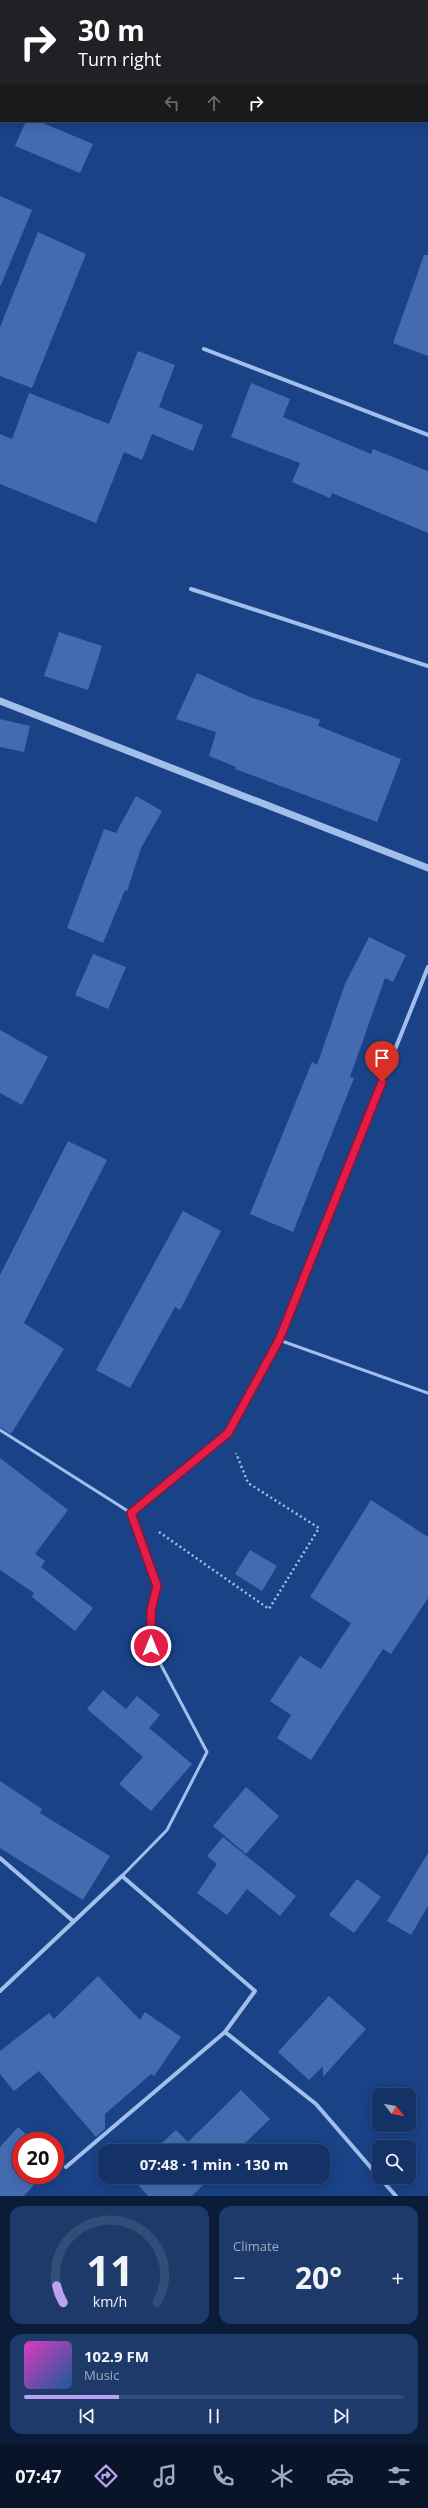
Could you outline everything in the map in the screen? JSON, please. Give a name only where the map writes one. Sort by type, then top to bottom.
[{"type":"street","points":[[204,349],[428,435]]},
{"type":"street","points":[[191,589],[428,666]]},
{"type":"street","points":[[0,702],[428,868]]},
{"type":"street","points":[[279,1340],[428,967]]},
{"type":"street","points":[[0,1858],[73,1921]]},
{"type":"street","points":[[0,1991],[122,1876],[255,1991],[225,2032],[66,2167]]},
{"type":"street","points":[[225,2032],[316,2104],[372,2169]]},
{"type":"street","points":[[385,2184],[396,2196]]},
{"type":"lane","points":[[131,1513],[228,1433],[279,1340],[428,1393]]},
{"type":"lane","points":[[0,1430],[131,1513],[157,1586],[151,1610],[151,1646],[207,1752],[167,1830],[122,1876]]},
{"type":"path","points":[[131,1513],[269,1609],[319,1528],[248,1482],[228,1433]]},
{"type":"building","points":[[26,122],[40,122],[93,144],[80,173],[15,146]]},
{"type":"building","points":[[0,196],[32,210],[1,285],[0,285]]},
{"type":"building","points":[[38,232],[86,254],[32,388],[0,376],[0,327]]},
{"type":"building","points":[[424,255],[428,255],[428,356],[393,343]]},
{"type":"building","points":[[138,351],[175,365],[159,407],[203,425],[193,451],[152,434],[142,460],[124,452],[96,523],[0,484],[0,434],[12,439],[29,393],[109,424]]},
{"type":"building","points":[[251,383],[290,399],[283,417],[371,454],[373,449],[428,471],[428,533],[332,493],[330,498],[292,482],[300,463],[231,437]]},
{"type":"building","points":[[59,632],[102,646],[88,690],[44,676]]},
{"type":"building","points":[[197,673],[250,697],[320,720],[318,726],[401,759],[377,822],[235,769],[236,767],[209,756],[216,732],[176,719]]},
{"type":"building","points":[[0,719],[30,726],[24,752],[0,747]]},
{"type":"building","points":[[136,796],[162,811],[141,848],[127,891],[125,890],[103,943],[67,928],[104,829],[116,833]]},
{"type":"building","points":[[369,937],[406,955],[393,982],[385,978],[350,1077],[354,1078],[293,1232],[250,1214],[312,1062],[317,1065],[345,984]]},
{"type":"building","points":[[93,954],[126,967],[108,1009],[75,995]]},
{"type":"building","points":[[0,1030],[48,1057],[22,1105],[0,1093]]},
{"type":"building","points":[[68,1141],[107,1160],[24,1323],[64,1349],[11,1434],[0,1427],[0,1275]]},
{"type":"building","points":[[183,1211],[221,1231],[180,1310],[175,1307],[130,1388],[96,1370]]},
{"type":"building","points":[[0,1458],[68,1510],[35,1554],[45,1561],[41,1567],[93,1608],[75,1631],[32,1597],[34,1593],[0,1570]]},
{"type":"building","points":[[371,1500],[428,1537],[428,1598],[391,1654],[383,1649],[311,1760],[277,1738],[291,1715],[270,1701],[300,1656],[321,1669],[351,1623],[310,1597]]},
{"type":"building","points":[[250,1550],[277,1566],[262,1591],[235,1574]]},
{"type":"building","points":[[103,1690],[126,1709],[137,1696],[160,1715],[149,1728],[192,1764],[151,1811],[119,1784],[143,1757],[87,1709]]},
{"type":"building","points":[[0,1781],[42,1809],[40,1813],[110,1856],[83,1900],[0,1848]]},
{"type":"building","points":[[246,1787],[279,1816],[246,1854],[213,1826]]},
{"type":"building","points":[[223,1837],[296,1896],[280,1916],[247,1889],[227,1915],[197,1893],[217,1864],[207,1856]]},
{"type":"building","points":[[428,1853],[428,1906],[411,1935],[387,1921]]},
{"type":"building","points":[[357,1879],[381,1897],[354,1933],[329,1915]]},
{"type":"building","points":[[98,1976],[140,2020],[145,2012],[181,2037],[154,2076],[151,2074],[105,2114],[105,2129],[96,2137],[39,2071],[14,2091],[0,2074],[0,2051],[49,2013],[54,2019]]},
{"type":"building","points":[[329,1996],[366,2029],[323,2077],[323,2066],[309,2080],[278,2052]]},
{"type":"building","points":[[241,2090],[270,2119],[244,2144],[161,2144],[176,2130],[188,2142]]},
{"type":"building","points":[[18,2127],[24,2132],[14,2132]]},
{"type":"building","points":[[12,2134],[12,2184],[35,2184],[24,2196],[0,2196],[0,2147]]},
{"type":"building","points":[[137,2184],[204,2184],[192,2196],[148,2196]]},
{"type":"route","points":[[151,1646],[151,1610],[157,1586],[131,1513],[228,1433],[279,1340],[382,1082]]}]
